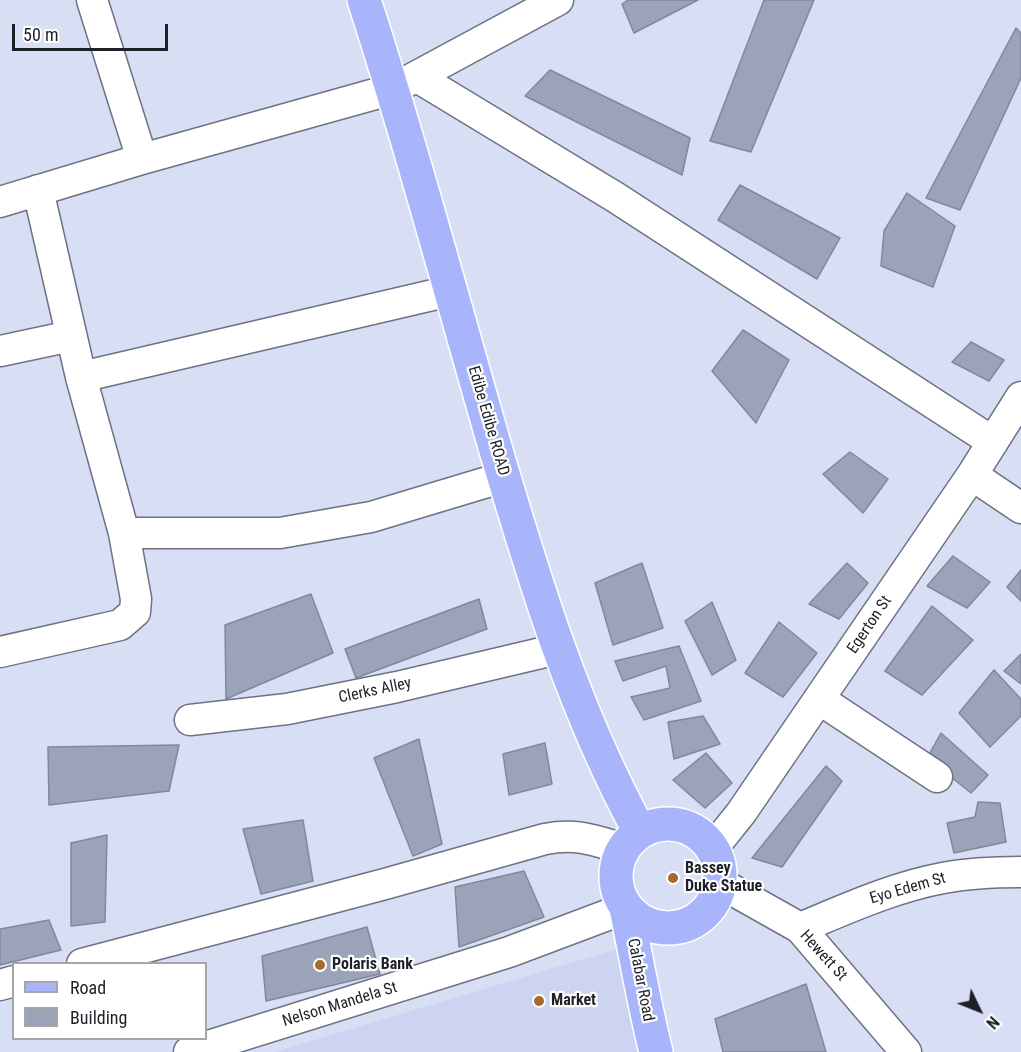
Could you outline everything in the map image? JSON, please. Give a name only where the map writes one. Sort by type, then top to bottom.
[{"type":"main road","name":"Edibe Edibe ROAD","points":[[364,0],[405,83],[450,291],[504,477],[558,649],[615,787],[632,840]]},
{"type":"main road","points":[[672,824],[688,827],[702,836],[713,848],[720,865],[720,883],[715,900],[705,914],[690,924],[673,929],[655,928],[626,908],[618,894],[617,863],[632,840],[655,826],[672,824]]},
{"type":"main road","name":"Calabar Road","points":[[626,908],[644,1004],[656,1052]]},
{"type":"main road","name":"Calabar Road","points":[[655,928],[665,1018],[675,1052]]},
{"type":"street","points":[[93,0],[142,159]]},
{"type":"street","points":[[0,202],[405,83],[558,0]]},
{"type":"street","points":[[405,83],[615,198],[993,442]]},
{"type":"street","points":[[0,652],[120,625],[135,612],[136,599],[124,533],[81,377],[38,190]]},
{"type":"street","points":[[81,377],[450,291]]},
{"type":"street","points":[[0,351],[71,336]]},
{"type":"street","name":"Egerton St","points":[[713,848],[741,813],[972,475],[1021,397]]},
{"type":"street","points":[[972,475],[1021,508]]},
{"type":"street","points":[[124,533],[280,533],[371,517],[504,477]]},
{"type":"street","name":"Clerks Alley","points":[[190,720],[287,709],[397,687],[558,649]]},
{"type":"street","points":[[819,699],[937,777]]},
{"type":"street","points":[[86,962],[385,884],[545,839],[581,836],[632,840]]},
{"type":"street","name":"Eyo Edem St","points":[[800,928],[856,904],[941,878],[1021,872]]},
{"type":"street","name":"Hewett St","points":[[720,883],[800,928],[906,1052]]},
{"type":"street","name":"Nelson Mandela St","points":[[189,1052],[509,952],[626,908]]},
{"type":"shaded area","name":"Market","points":[[617,949],[646,1052],[274,1052]]},
{"type":"building","points":[[628,0],[698,0],[634,33],[622,4]]},
{"type":"building","points":[[764,0],[814,0],[751,152],[710,141]]},
{"type":"building","points":[[1016,28],[1021,33],[1021,78],[960,210],[926,198]]},
{"type":"building","points":[[550,70],[690,138],[682,175],[525,96]]},
{"type":"building","points":[[740,185],[840,238],[817,279],[718,220]]},
{"type":"building","points":[[907,193],[955,226],[933,287],[881,266],[884,231]]},
{"type":"building","points":[[743,330],[789,360],[756,423],[712,371]]},
{"type":"building","points":[[971,342],[1004,360],[989,381],[952,362]]},
{"type":"building","points":[[850,452],[888,479],[863,513],[823,474]]},
{"type":"building","points":[[953,556],[990,582],[967,608],[927,586]]},
{"type":"building","points":[[642,563],[663,628],[613,645],[595,583]]},
{"type":"building","points":[[847,563],[868,583],[839,619],[809,604]]},
{"type":"building","points":[[1021,570],[1021,601],[1007,587]]},
{"type":"building","points":[[311,594],[333,653],[226,699],[225,625]]},
{"type":"building","points":[[479,599],[487,629],[356,678],[345,649]]},
{"type":"building","points":[[712,602],[736,660],[712,675],[685,621]]},
{"type":"building","points":[[932,606],[973,640],[922,695],[885,671]]},
{"type":"building","points":[[779,622],[817,653],[783,697],[745,673]]},
{"type":"building","points":[[679,646],[701,701],[644,720],[631,697],[670,688],[666,666],[623,681],[615,661]]},
{"type":"building","points":[[1021,654],[1021,684],[1004,671]]},
{"type":"building","points":[[994,670],[1021,699],[1021,716],[990,747],[959,713]]},
{"type":"building","points":[[703,716],[720,744],[674,759],[668,722]]},
{"type":"building","points":[[941,733],[988,775],[971,793],[927,758]]},
{"type":"building","points":[[419,739],[442,844],[413,856],[374,758]]},
{"type":"building","points":[[545,743],[552,784],[509,795],[503,754]]},
{"type":"building","points":[[179,745],[169,791],[49,805],[48,747]]},
{"type":"building","points":[[706,753],[732,783],[705,808],[673,780]]},
{"type":"building","points":[[826,766],[842,781],[782,867],[752,858]]},
{"type":"building","points":[[978,802],[1000,803],[1006,842],[954,853],[947,823],[975,817]]},
{"type":"building","points":[[303,820],[313,881],[261,894],[243,829]]},
{"type":"building","points":[[107,835],[105,922],[71,926],[71,843]]},
{"type":"building","points":[[524,871],[544,917],[459,947],[455,887]]},
{"type":"building","points":[[49,920],[61,950],[0,965],[0,929]]},
{"type":"building","name":"Polaris Bank","points":[[367,927],[380,974],[266,1001],[262,956]]},
{"type":"building","points":[[806,984],[826,1052],[723,1052],[715,1019]]},
{"type":"place","name":"Bassey Duke Statue","points":[[673,878]]},
{"type":"place","name":"Polaris Bank","points":[[320,965]]},
{"type":"place","name":"Market","points":[[539,1001]]}]
